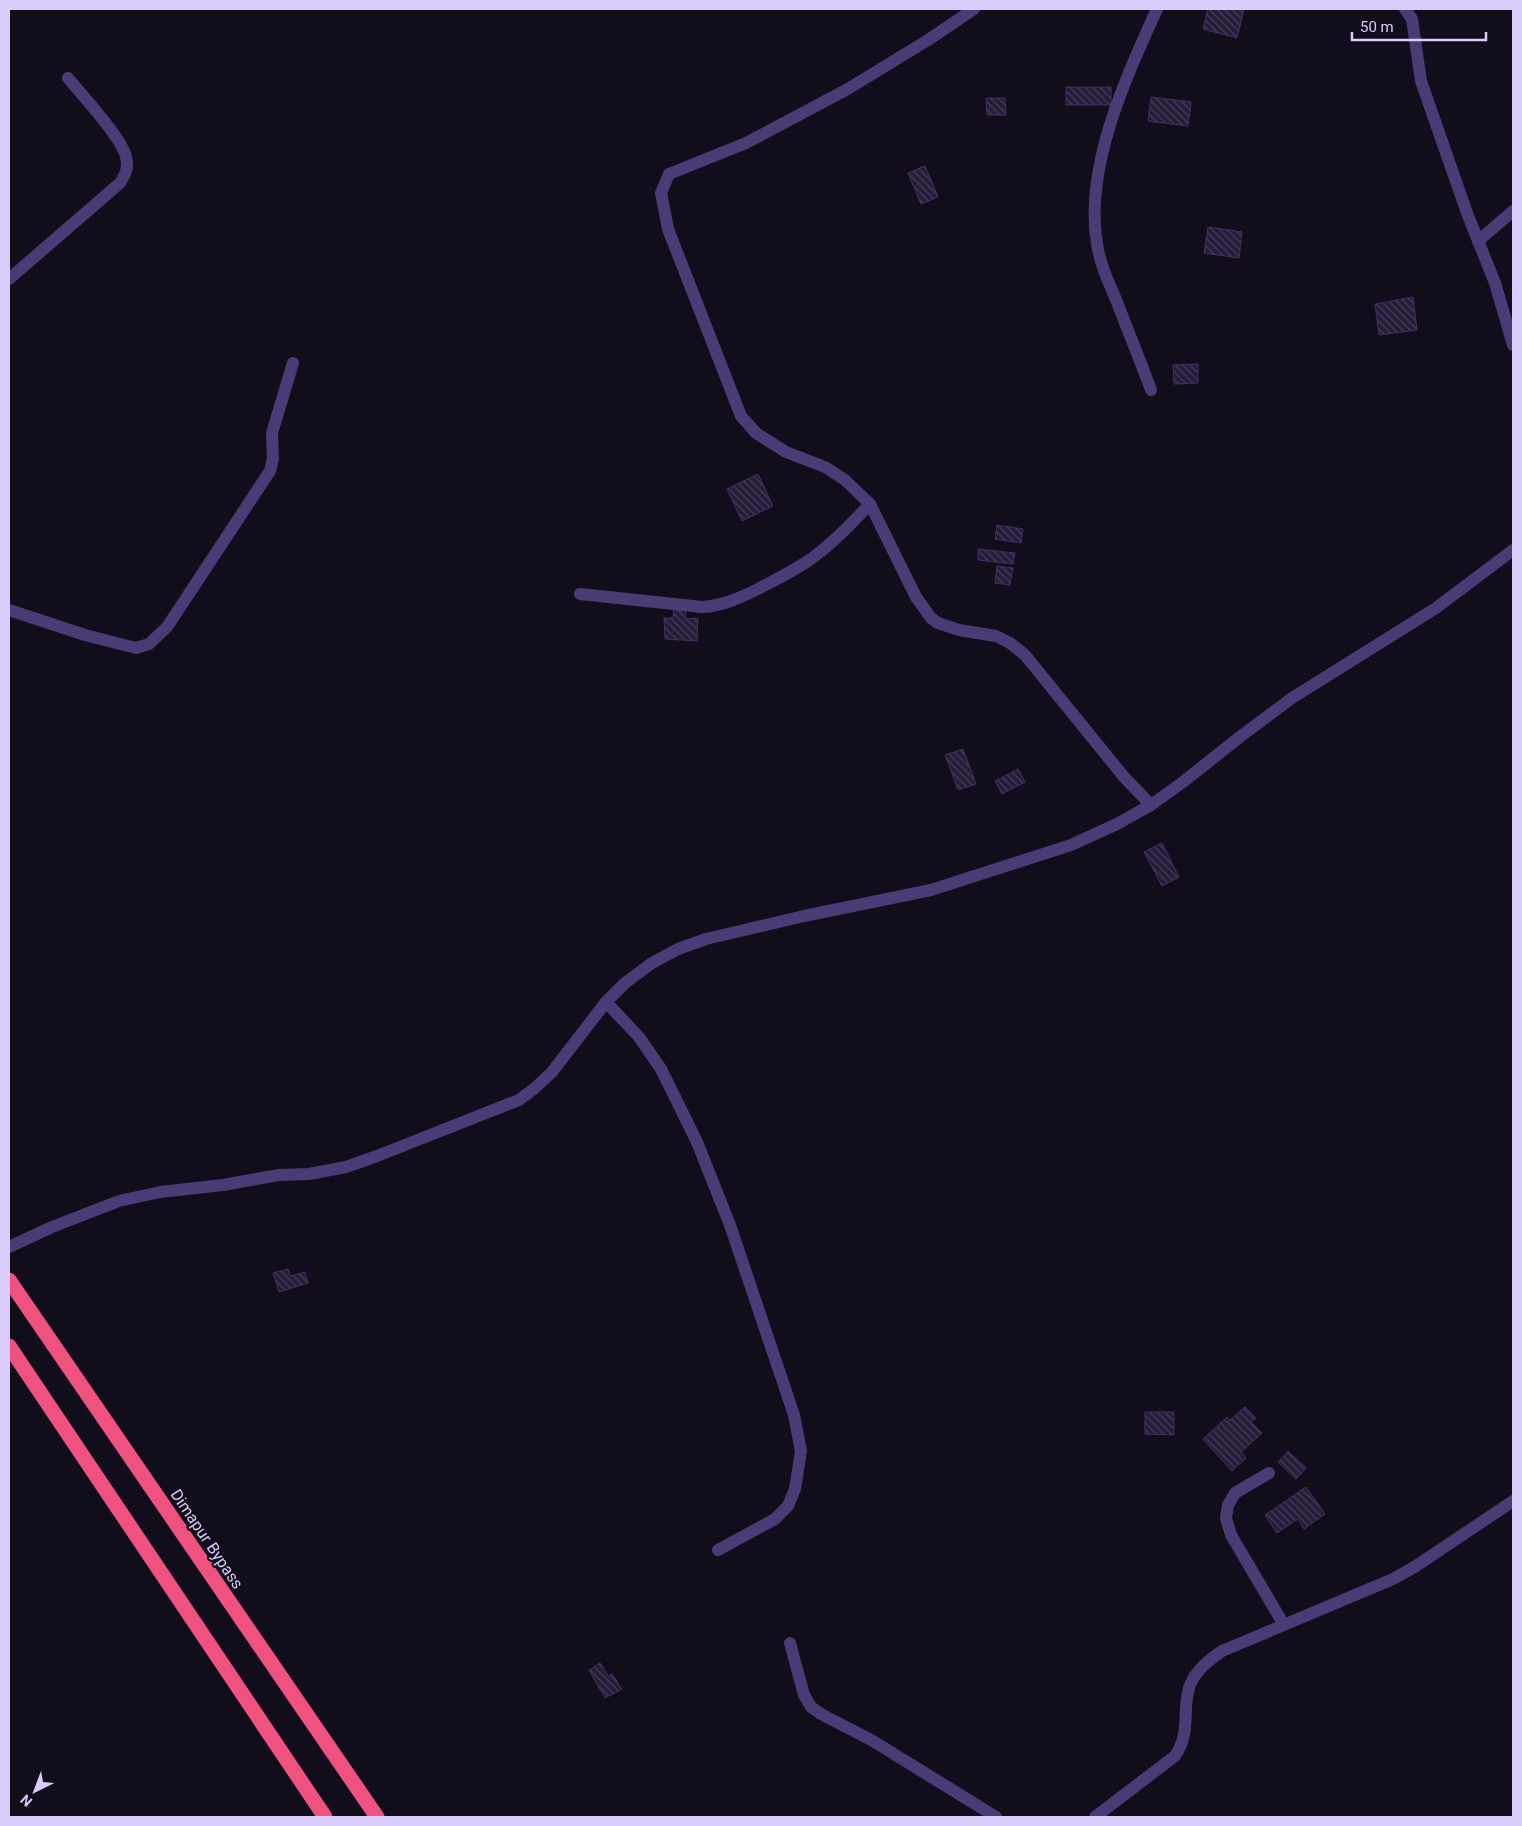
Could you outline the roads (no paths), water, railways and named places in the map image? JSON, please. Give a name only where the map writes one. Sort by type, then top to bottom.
[{"type":"highway","name":"Dimapur Bypass","points":[[9,1280],[377,1817]]},
{"type":"highway","points":[[9,1346],[325,1817]]},
{"type":"street","points":[[974,9],[928,40],[846,90],[746,143],[668,174],[661,193],[668,229],[741,416],[756,433],[786,452],[825,467],[845,480],[870,504],[916,598],[926,614],[938,623],[958,630],[996,636],[1010,642],[1025,655],[1124,777],[1151,805]]},
{"type":"street","points":[[1152,390],[1105,271],[1097,246],[1094,218],[1097,183],[1104,146],[1127,76],[1157,9]]},
{"type":"street","points":[[1405,9],[1412,19],[1421,81],[1442,144],[1495,284],[1513,345]]},
{"type":"street","points":[[9,279],[120,183],[127,172],[126,157],[118,140],[68,78]]},
{"type":"street","points":[[1478,241],[1513,211]]},
{"type":"street","points":[[9,610],[85,635],[136,648],[149,644],[158,637],[167,627],[270,471],[273,459],[272,433],[293,364]]},
{"type":"street","points":[[580,594],[702,607],[730,602],[778,579],[810,560],[839,537],[870,504]]},
{"type":"street","points":[[9,1247],[52,1227],[119,1202],[160,1192],[223,1185],[279,1175],[309,1174],[346,1166],[502,1107],[519,1100],[552,1072],[606,1002],[625,983],[652,963],[678,949],[706,939],[804,916],[931,890],[1071,845],[1117,824],[1151,805],[1292,698],[1436,608],[1513,550]]},
{"type":"street","points":[[606,1002],[639,1037],[661,1068],[697,1142],[730,1224],[794,1415],[801,1451],[795,1489],[788,1506],[775,1519],[718,1550]]},
{"type":"street","points":[[1270,1473],[1235,1493],[1228,1505],[1226,1518],[1231,1535],[1284,1625]]},
{"type":"street","points":[[1095,1817],[1175,1756],[1182,1747],[1190,1686],[1197,1673],[1210,1659],[1222,1651],[1393,1579],[1416,1566],[1513,1501]]},
{"type":"street","points":[[790,1643],[804,1695],[811,1707],[873,1742],[996,1817]]}]
